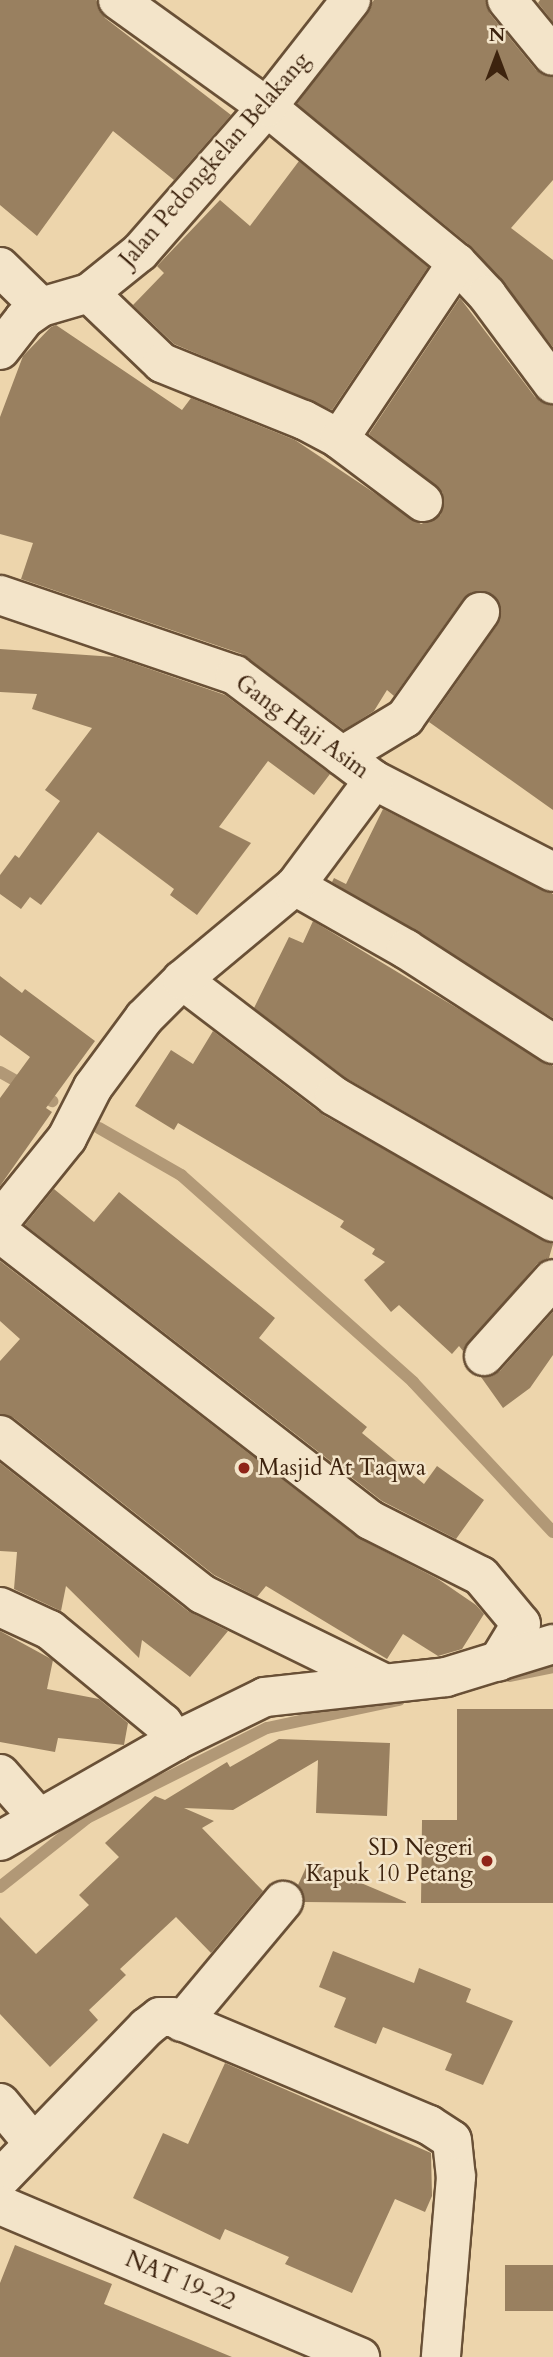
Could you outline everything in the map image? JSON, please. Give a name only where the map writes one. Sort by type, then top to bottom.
[{"type":"street","points":[[118,0],[267,107],[457,263],[487,295],[552,383]]},
{"type":"street","name":"Jalan Pedongkelan Belakang","points":[[0,350],[24,319],[41,307],[89,293],[139,252],[267,107],[351,0]]},
{"type":"street","points":[[507,0],[553,56]]},
{"type":"street","points":[[339,439],[457,263]]},
{"type":"street","points":[[0,267],[41,307]]},
{"type":"street","points":[[89,293],[162,363],[304,420],[339,439],[423,502]]},
{"type":"street","name":"Gang Haji Asim","points":[[0,595],[234,675],[374,780],[553,872]]},
{"type":"street","points":[[342,756],[405,718],[480,612]]},
{"type":"street","points":[[0,1221],[67,1138],[93,1087],[144,1018],[182,980],[295,886],[374,780]]},
{"type":"street","points":[[295,886],[405,949],[553,1044]]},
{"type":"street","points":[[182,980],[334,1096],[553,1222]]},
{"type":"street","points":[[0,1233],[370,1520],[481,1576],[521,1624],[498,1662]]},
{"type":"street","points":[[484,1356],[553,1279]]},
{"type":"street","points":[[0,1435],[202,1594],[362,1675],[387,1684]]},
{"type":"street","points":[[0,1607],[50,1630],[163,1723],[175,1741]]},
{"type":"street","points":[[0,1841],[37,1816],[175,1741],[265,1697],[446,1677],[553,1644]]},
{"type":"street","points":[[0,1773],[37,1816]]},
{"type":"street","points":[[177,2020],[283,1901]]},
{"type":"street","points":[[0,2179],[147,2027],[160,2017],[177,2020],[429,2125],[452,2140],[457,2178],[441,2357]]},
{"type":"street","points":[[0,2104],[34,2144]]},
{"type":"street","name":"NAT 19-22","points":[[0,2205],[360,2357]]},
{"type":"building","points":[[0,0],[96,0],[105,18],[231,115],[174,180],[113,131],[37,236],[0,205]]},
{"type":"building","points":[[374,0],[486,0],[490,14],[536,70],[553,77],[553,180],[511,228],[553,260],[553,347],[473,248],[297,104]]},
{"type":"building","points":[[540,0],[553,0],[553,22],[538,3]]},
{"type":"building","points":[[299,161],[428,267],[332,410],[174,344],[133,305],[164,273],[157,266],[220,200],[250,226]]},
{"type":"building","points":[[460,298],[535,397],[553,405],[553,810],[429,722],[498,624],[500,604],[492,594],[472,592],[463,599],[394,696],[387,690],[374,711],[344,730],[242,654],[21,579],[33,543],[0,534],[0,417],[23,356],[51,327],[56,325],[182,410],[191,398],[295,440],[421,524],[441,515],[443,493],[369,434]]},
{"type":"building","points":[[0,649],[115,657],[225,695],[330,774],[314,795],[268,761],[219,827],[251,843],[197,915],[170,895],[174,889],[98,832],[41,905],[30,897],[21,909],[0,894],[0,875],[15,855],[19,858],[60,801],[45,790],[92,728],[32,709],[37,694],[0,692]]},
{"type":"building","points":[[383,809],[553,894],[553,1018],[332,882],[334,878],[346,884]]},
{"type":"building","points":[[313,921],[553,1066],[553,1197],[346,1078],[254,1008],[289,937],[303,943]]},
{"type":"building","points":[[0,976],[22,993],[25,989],[95,1041],[46,1108],[52,1112],[0,1186],[0,1098],[30,1057],[0,1035]]},
{"type":"building","points":[[213,1031],[323,1115],[553,1244],[549,1258],[537,1264],[463,1351],[459,1346],[452,1354],[399,1305],[391,1312],[364,1280],[385,1262],[372,1254],[375,1249],[340,1227],[344,1221],[178,1123],[174,1130],[135,1106],[171,1050],[193,1064]]},
{"type":"building","points":[[54,1189],[94,1222],[119,1192],[275,1318],[259,1338],[367,1427],[362,1433],[424,1484],[437,1466],[484,1500],[456,1539],[382,1501],[25,1225]]},
{"type":"building","points":[[0,1261],[357,1537],[438,1579],[476,1605],[484,1614],[462,1649],[438,1656],[403,1634],[387,1659],[266,1586],[257,1597],[214,1575],[14,1418],[0,1414],[0,1361],[20,1339],[0,1321]]},
{"type":"building","points":[[553,1312],[553,1355],[530,1388],[503,1408],[481,1377],[500,1371]]},
{"type":"building","points":[[0,1463],[188,1611],[228,1631],[190,1677],[142,1640],[139,1658],[66,1586],[61,1611],[14,1589],[17,1552],[0,1551]]},
{"type":"building","points":[[0,1631],[53,1660],[47,1689],[99,1699],[128,1723],[124,1745],[58,1738],[55,1752],[0,1742]]},
{"type":"building","points":[[457,1709],[553,1709],[553,1903],[421,1903],[422,1820],[457,1820]]},
{"type":"building","points":[[279,1739],[390,1743],[387,1816],[316,1813],[318,1760],[233,1810],[184,1808],[214,1821],[202,1828],[263,1891],[211,1953],[176,1917],[120,1969],[126,1975],[89,2010],[98,2020],[50,2067],[0,2014],[0,1917],[36,1954],[89,1905],[79,1895],[119,1857],[105,1843],[155,1796],[165,1800],[227,1762],[230,1767]]},
{"type":"building","points":[[309,1861],[406,1903],[304,1902],[298,1885]]},
{"type":"building","points":[[333,1951],[414,1983],[419,1968],[471,1989],[466,2002],[513,2021],[483,2085],[445,2070],[452,2054],[383,2027],[376,2044],[334,2027],[346,1998],[319,1987]]},
{"type":"building","points":[[225,2063],[431,2153],[432,2196],[425,2212],[395,2199],[352,2293],[285,2264],[289,2257],[225,2229],[220,2240],[133,2198],[163,2133],[188,2144]]},
{"type":"building","points":[[15,2245],[112,2284],[104,2304],[232,2357],[0,2357],[0,2283]]},
{"type":"building","points":[[505,2265],[553,2265],[553,2311],[505,2311]]},
{"type":"waterway","points":[[0,1072],[52,1101]]},
{"type":"waterway","points":[[99,1128],[181,1175],[413,1382],[553,1532]]},
{"type":"waterway","points":[[510,1676],[553,1667]]},
{"type":"waterway","points":[[0,1887],[87,1818],[267,1728],[399,1700]]},
{"type":"place","name":"Masjid At Taqwa","points":[[244,1468]]},
{"type":"place","name":"SD Negeri Kapuk 10 Petang","points":[[487,1861]]}]
